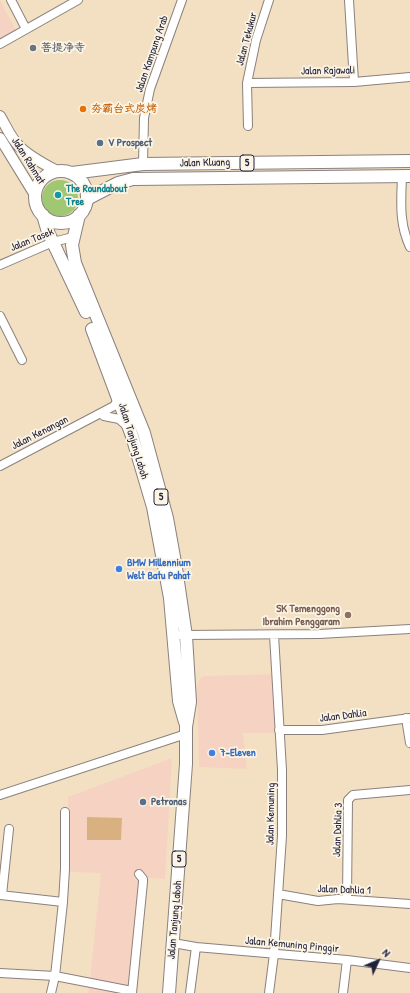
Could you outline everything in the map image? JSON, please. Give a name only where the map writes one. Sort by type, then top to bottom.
[{"type":"highway","points":[[351,162],[361,167],[395,168],[406,176]]},
{"type":"highway","name":"Jalan Kluang","points":[[72,173],[143,164],[410,162]]},
{"type":"highway","name":"5","points":[[57,171],[72,173]]},
{"type":"highway","points":[[35,195],[40,182],[44,177],[57,171]]},
{"type":"highway","points":[[72,173],[83,184],[87,199]]},
{"type":"highway","name":"Jalan Kluang","points":[[87,199],[118,183],[133,179],[406,176]]},
{"type":"highway","name":"5","points":[[35,195],[39,209],[43,215]]},
{"type":"highway","name":"5","points":[[79,215],[83,210],[87,199]]},
{"type":"highway","points":[[43,215],[50,220],[65,222],[73,220],[79,215]]},
{"type":"highway","name":"Jalan Tanjung Laboh","points":[[43,215],[52,242],[86,314],[125,404],[144,433],[167,518],[176,568],[180,635],[190,702],[186,730],[186,764],[168,993]]},
{"type":"highway","name":"Jalan Tanjung Laboh","points":[[79,215],[73,237],[72,253],[125,404],[130,428],[153,507],[170,598],[180,635]]},
{"type":"main road","name":"Jalan Rahmat","points":[[0,116],[14,140],[20,147],[57,171]]},
{"type":"main road","name":"Jalan Rahmat","points":[[0,138],[35,195]]},
{"type":"street","points":[[10,0],[26,29]]},
{"type":"street","points":[[0,44],[78,0]]},
{"type":"street","name":"Jalan Kampung Arab","points":[[143,164],[144,118],[150,89],[182,0]]},
{"type":"street","name":"Jalan Tekukur","points":[[248,126],[246,83],[256,40],[269,0]]},
{"type":"street","points":[[349,0],[354,82]]},
{"type":"street","name":"Jalan Rajawali","points":[[246,83],[354,82],[410,76]]},
{"type":"street","points":[[406,176],[401,220],[404,236],[410,247]]},
{"type":"street","name":"Jalan Tasek","points":[[0,265],[52,242],[73,237]]},
{"type":"street","points":[[0,316],[22,360]]},
{"type":"street","name":"Jalan Kenangan","points":[[91,420],[104,416],[125,404]]},
{"type":"street","name":"Jalan Kenangan","points":[[0,466],[91,420],[114,406],[125,404]]},
{"type":"street","points":[[104,416],[119,419],[130,428]]},
{"type":"street","points":[[180,635],[319,634],[410,629]]},
{"type":"street","name":"Jalan Kemuning","points":[[269,993],[274,954],[282,836],[282,770],[274,634]]},
{"type":"street","points":[[408,718],[410,743]]},
{"type":"street","name":"Jalan Dahlia","points":[[279,730],[322,730],[408,718]]},
{"type":"street","points":[[0,795],[186,730]]},
{"type":"street","name":"Jalan Dahlia 3","points":[[347,900],[348,800],[353,795],[410,790]]},
{"type":"street","points":[[51,993],[55,976],[63,902],[65,869],[64,812]]},
{"type":"street","points":[[9,829],[1,895],[63,902]]},
{"type":"street","points":[[0,973],[55,976],[132,992],[143,882],[143,879],[139,874]]},
{"type":"street","name":"Jalan Dahlia 1","points":[[278,894],[318,901],[347,900],[410,904]]},
{"type":"street","name":"Jalan Kemuning Pinggir","points":[[173,943],[196,947],[347,960],[410,968]]},
{"type":"street","points":[[190,993],[196,947]]},
{"type":"street","points":[[342,993],[347,960]]},
{"type":"shaded area","points":[[0,0],[16,31],[0,40]]},
{"type":"shaded area","points":[[279,674],[282,733],[243,733],[247,769],[199,767],[197,687],[200,679],[203,676]]},
{"type":"shaded area","points":[[172,758],[165,879],[147,878],[134,993],[88,993],[101,873],[68,872],[68,797]]},
{"type":"green space","points":[[64,180],[73,185],[77,191],[77,205],[73,211],[64,216],[56,216],[47,211],[43,205],[42,194],[47,185],[53,181]]},
{"type":"building","points":[[87,817],[122,818],[121,840],[87,840]]},
{"type":"place","name":"菩提净寺","points":[[33,48]]},
{"type":"place","name":"夯霸台式炭烤","points":[[83,109]]},
{"type":"place","name":"V Prospect","points":[[100,143]]},
{"type":"place","name":"The Roundabout Tree","points":[[58,195]]},
{"type":"place","name":"BMW Millennium Welt Batu Pahat","points":[[119,569]]},
{"type":"place","name":"SK Temenggong Ibrahim Penggaram","points":[[348,615]]},
{"type":"place","name":"7-Eleven","points":[[212,753]]},
{"type":"place","name":"Petronas","points":[[143,802]]}]
